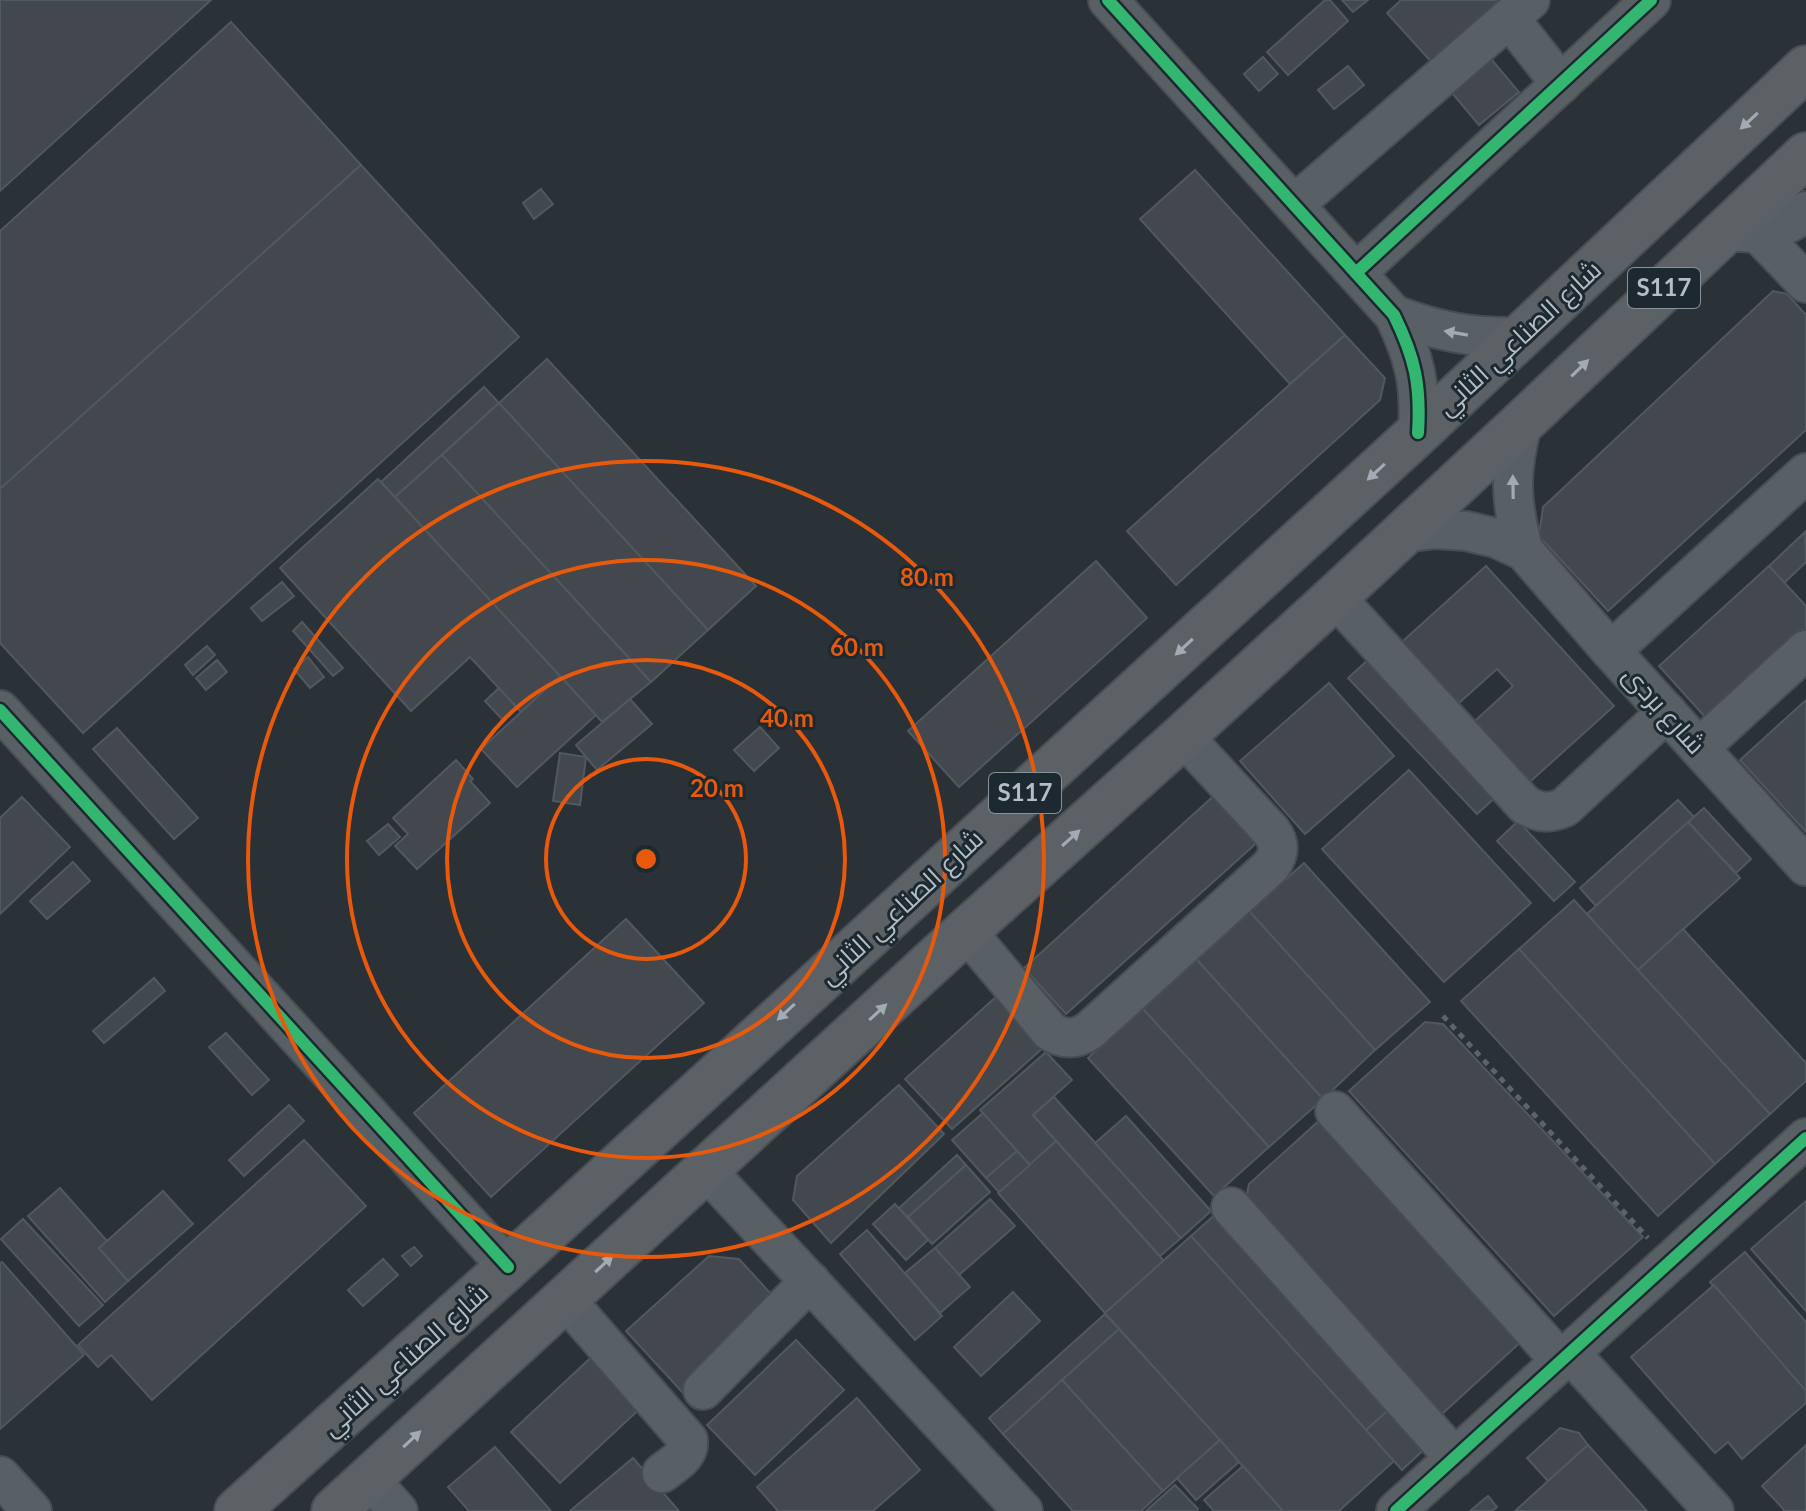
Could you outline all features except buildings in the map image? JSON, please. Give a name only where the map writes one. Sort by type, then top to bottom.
[{"type":"main road","name":"شارع الصناعي الثاني","points":[[237,1511],[508,1267],[1418,433],[1806,68]]},
{"type":"main road","name":"S117","points":[[334,1511],[1523,422],[1741,232],[1806,155]]},
{"type":"street","points":[[1108,0],[1394,315],[1408,343],[1416,372],[1420,403],[1418,433]]},
{"type":"street","points":[[1356,273],[1651,0]]},
{"type":"street","points":[[1294,205],[1519,9],[1561,84]]},
{"type":"street","points":[[1741,232],[1776,230],[1802,223]]},
{"type":"street","points":[[1741,232],[1806,283]]},
{"type":"street","points":[[1394,315],[1456,334],[1488,338],[1520,337]]},
{"type":"street","name":"شارع بردى","points":[[1523,422],[1516,448],[1512,487],[1516,526],[1524,551],[1806,866]]},
{"type":"street","points":[[1611,651],[1806,473]]},
{"type":"street","name":"شارع بردى","points":[[1404,533],[1435,529],[1466,531],[1496,538],[1524,551]]},
{"type":"street","points":[[1335,597],[1525,805],[1534,810],[1556,812],[1565,807],[1667,712]]},
{"type":"street","points":[[1699,748],[1806,650]]},
{"type":"street","points":[[8,733],[508,1267]]},
{"type":"street","points":[[966,931],[1050,1031],[1070,1039],[1089,1031],[1271,866],[1276,858],[1279,848],[1271,831],[1183,736]]},
{"type":"street","points":[[1335,1111],[1714,1511]]},
{"type":"street","points":[[1396,1511],[1806,1138]]},
{"type":"street","points":[[706,1170],[1023,1511]]},
{"type":"street","points":[[1231,1207],[1455,1458]]},
{"type":"street","points":[[703,1390],[810,1281]]},
{"type":"street","points":[[565,1299],[688,1440],[686,1454],[662,1473]]},
{"type":"street","points":[[0,1476],[32,1511]]},
{"type":"street","points":[[369,1479],[398,1511]]},
{"type":"path","points":[[1443,1016],[1671,1262]]},
{"type":"cycle path","points":[[1108,0],[1394,315],[1415,372],[1418,433]]},
{"type":"cycle path","points":[[1356,273],[1651,0]]},
{"type":"cycle path","points":[[0,710],[508,1267]]},
{"type":"cycle path","points":[[1396,1511],[1806,1138]]}]
